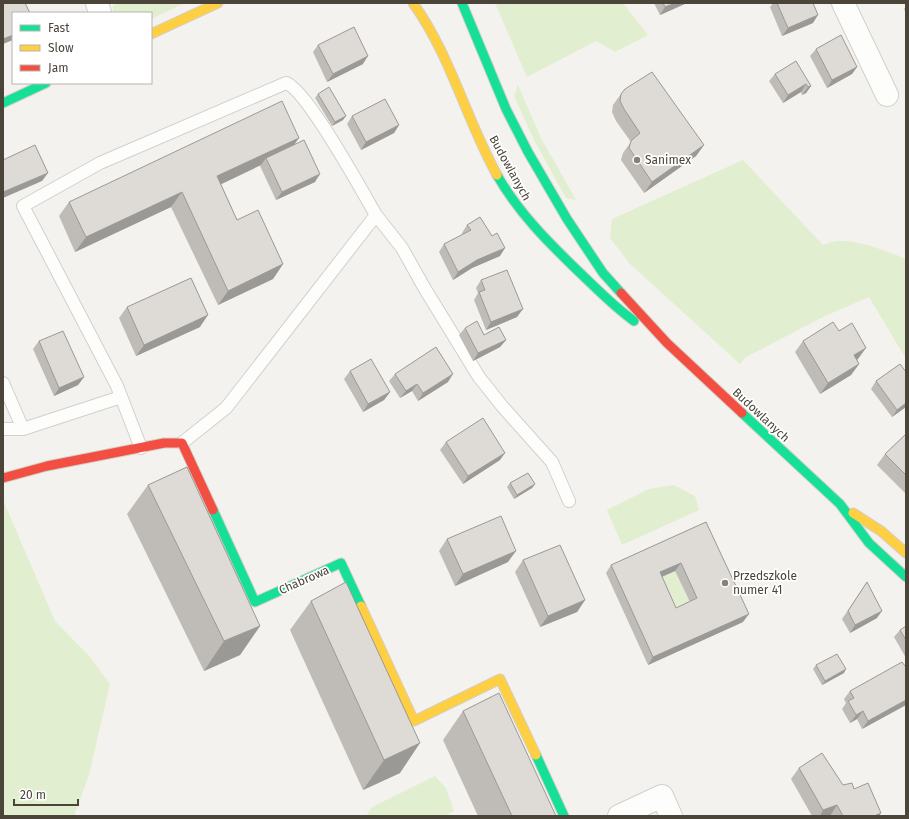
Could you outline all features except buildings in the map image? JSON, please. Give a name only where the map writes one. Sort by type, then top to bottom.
[{"type":"main road","points":[[152,34],[218,3]]},
{"type":"main road","name":"Budowlanych","points":[[413,3],[436,40],[489,161],[506,192],[521,212],[545,239],[616,308],[667,343]]},
{"type":"main road","name":"Budowlanych","points":[[462,3],[506,109],[554,198],[603,272],[667,343],[840,504],[870,543],[906,578]]},
{"type":"main road","points":[[3,103],[44,84]]},
{"type":"main road","points":[[3,478],[47,466],[164,443],[182,444]]},
{"type":"main road","name":"Chabrowa","points":[[182,444],[255,602],[341,563],[414,721],[500,679],[564,816]]},
{"type":"main road","name":"Budowlanych","points":[[840,504],[881,531],[906,553]]},
{"type":"street","points":[[843,3],[887,95]]},
{"type":"street","points":[[619,816],[662,796],[671,816]]},
{"type":"lane","points":[[141,448],[117,386],[23,206],[100,163],[286,83],[294,87],[310,108],[376,215],[402,248],[425,289],[479,377],[502,406],[552,462],[568,501]]},
{"type":"lane","points":[[182,444],[226,408],[376,215]]},
{"type":"lane","points":[[3,383],[23,430]]},
{"type":"lane","points":[[3,429],[23,430],[121,397]]},
{"type":"green space","points":[[118,3],[185,3],[152,19],[152,12],[113,12],[113,6]]},
{"type":"green space","points":[[495,3],[623,3],[648,35],[615,52],[596,41],[527,77]]},
{"type":"green space","points":[[518,85],[541,138],[576,200],[566,198],[534,140],[514,96]]},
{"type":"green space","points":[[743,160],[823,245],[837,241],[855,242],[906,259],[906,359],[869,297],[825,316],[746,357],[740,364],[630,264],[610,238],[612,219]]},
{"type":"green space","points":[[674,485],[695,496],[699,510],[622,545],[607,510],[649,489]]},
{"type":"green space","points":[[3,500],[55,621],[89,656],[110,684],[89,775],[74,816],[3,816]]},
{"type":"green space","points":[[675,571],[692,606],[671,616],[654,580]]},
{"type":"green space","points":[[435,776],[446,788],[454,811],[444,816],[366,816],[372,807]]},
{"type":"traffic: fast","points":[[462,3],[506,109],[528,152],[567,219],[603,273],[621,293]]},
{"type":"traffic: fast","points":[[3,103],[44,84]]},
{"type":"traffic: fast","points":[[497,175],[514,201],[544,237],[605,297],[634,321]]},
{"type":"traffic: fast","points":[[742,413],[840,504],[869,543],[906,577]]},
{"type":"traffic: fast","points":[[213,510],[255,602],[341,563],[361,606]]},
{"type":"traffic: fast","points":[[536,755],[564,816]]},
{"type":"traffic: slow","points":[[152,34],[218,3]]},
{"type":"traffic: slow","points":[[413,3],[438,44],[476,132],[497,175]]},
{"type":"traffic: slow","points":[[853,513],[881,531],[906,553]]},
{"type":"traffic: slow","points":[[361,606],[414,721],[500,679],[536,755]]},
{"type":"traffic: jam","points":[[621,293],[667,343],[742,413]]},
{"type":"traffic: jam","points":[[3,478],[47,466],[164,443],[182,443],[213,510]]},
{"type":"place","name":"Sanimex","points":[[637,160]]},
{"type":"place","name":"Przedszkole numer 41","points":[[725,583]]}]
